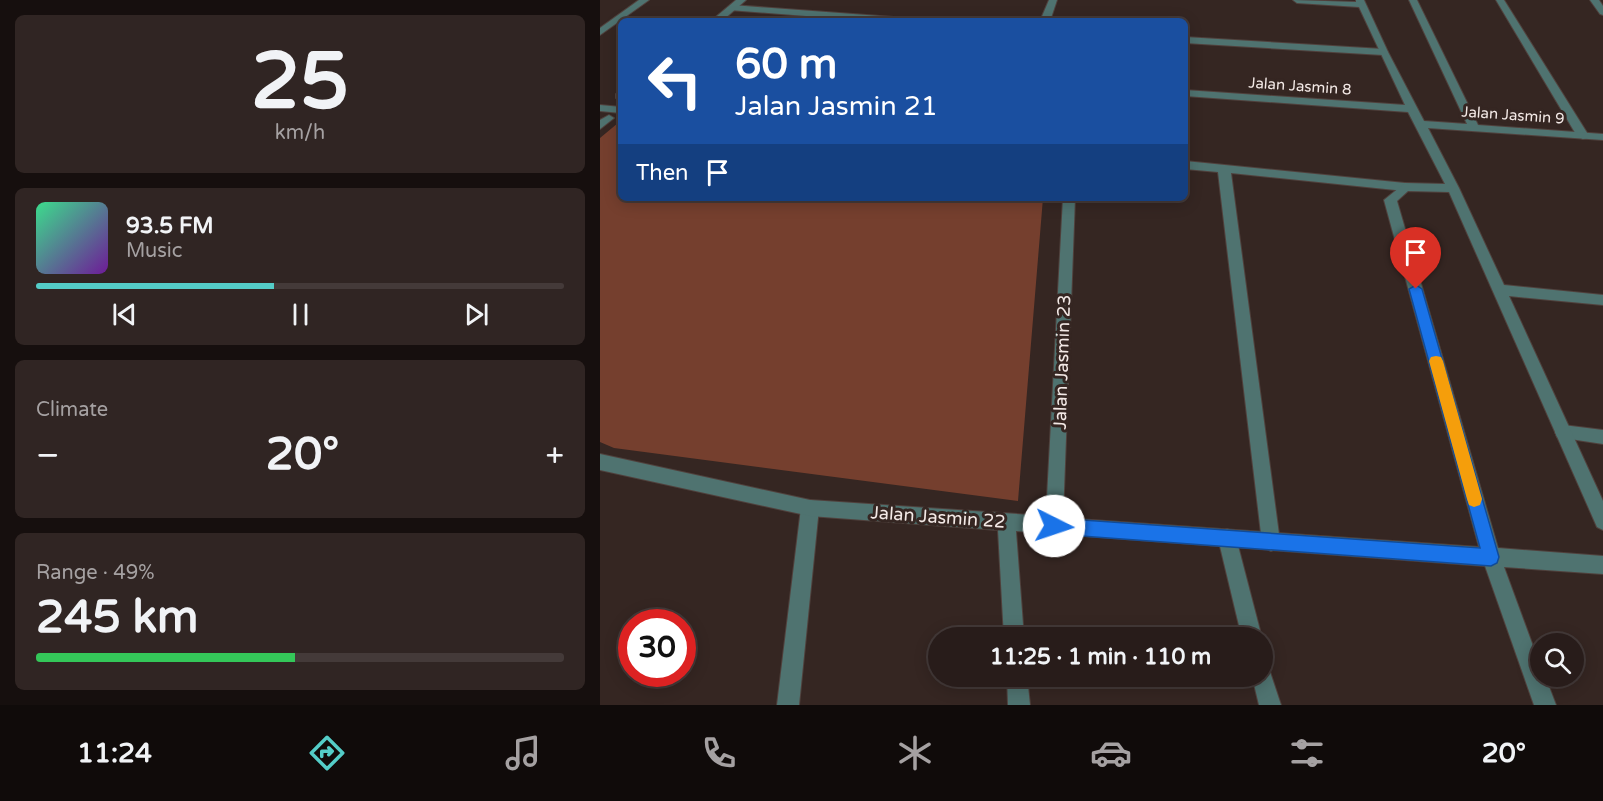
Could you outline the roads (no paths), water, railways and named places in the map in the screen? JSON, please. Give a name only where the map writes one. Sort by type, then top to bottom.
[{"type":"street","points":[[620,18],[645,0]]},
{"type":"street","points":[[720,18],[742,0]]},
{"type":"street","points":[[1046,18],[1053,0]]},
{"type":"street","points":[[1297,0],[1361,2],[1383,52],[1453,188],[1603,521]]},
{"type":"street","points":[[1413,0],[1474,127]]},
{"type":"street","points":[[1500,0],[1583,136]]},
{"type":"street","points":[[1593,0],[1603,12]]},
{"type":"street","points":[[732,8],[867,18]]},
{"type":"street","points":[[600,32],[618,19]]},
{"type":"street","points":[[1188,40],[1383,52]]},
{"type":"street","name":"Jalan Jasmin 8","points":[[1188,93],[1413,109]]},
{"type":"street","points":[[600,108],[618,110]]},
{"type":"street","points":[[600,126],[609,118]]},
{"type":"street","name":"Jalan Jasmin 9","points":[[1420,124],[1603,137]]},
{"type":"street","points":[[1188,165],[1405,187],[1453,188]]},
{"type":"street","points":[[1224,169],[1271,542]]},
{"type":"street","points":[[1405,187],[1390,200],[1491,557],[1545,705]]},
{"type":"street","name":"Jalan Jasmin 23","points":[[1054,526],[1069,201]]},
{"type":"street","points":[[1499,290],[1603,300]]},
{"type":"street","points":[[1563,432],[1603,437]]},
{"type":"street","name":"Jalan Jasmin 22","points":[[600,462],[810,508],[1603,565]]},
{"type":"street","points":[[788,705],[810,508]]},
{"type":"street","points":[[1006,522],[1013,627]]},
{"type":"street","points":[[1227,538],[1249,627]]},
{"type":"street","points":[[1018,687],[1019,705]]},
{"type":"street","points":[[1265,687],[1270,705]]}]
